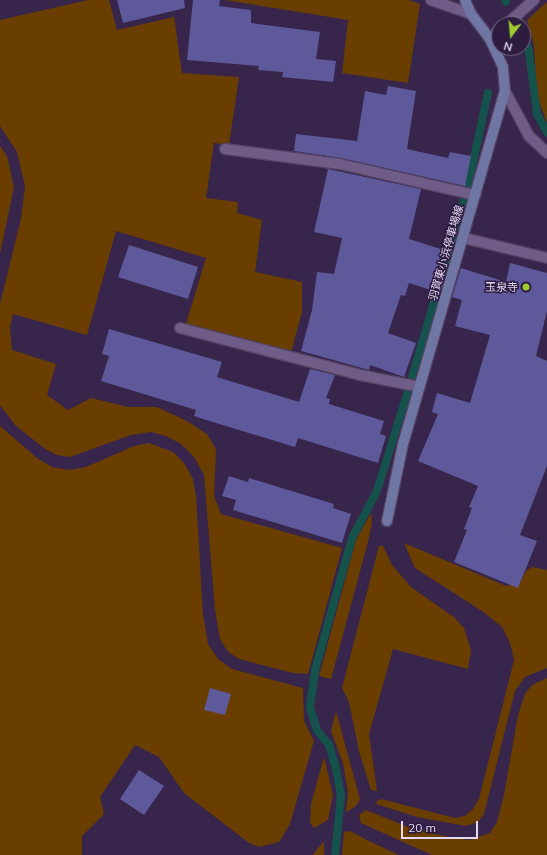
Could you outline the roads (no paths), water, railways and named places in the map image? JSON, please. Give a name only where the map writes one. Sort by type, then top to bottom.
[{"type":"main road","name":"羽賀東小浜停車場線","points":[[387,521],[402,444],[464,238],[505,91],[503,67],[490,39],[471,14],[465,0]]},
{"type":"street","points":[[431,0],[471,14]]},
{"type":"street","points":[[516,16],[534,0]]},
{"type":"street","points":[[505,91],[529,136],[547,153]]},
{"type":"street","points":[[225,149],[340,164],[475,195]]},
{"type":"street","points":[[464,238],[547,258]]},
{"type":"street","points":[[180,328],[360,375],[420,387]]},
{"type":"waterway","points":[[530,56],[537,114],[547,132]]},
{"type":"waterway","points":[[468,186],[488,93]]},
{"type":"waterway","points":[[412,377],[465,197]]},
{"type":"waterway","points":[[335,855],[341,796],[336,768],[329,745],[317,730],[310,707],[315,670],[352,538],[377,491],[407,394]]},
{"type":"place","name":"玉泉寺","points":[[526,287]]}]
